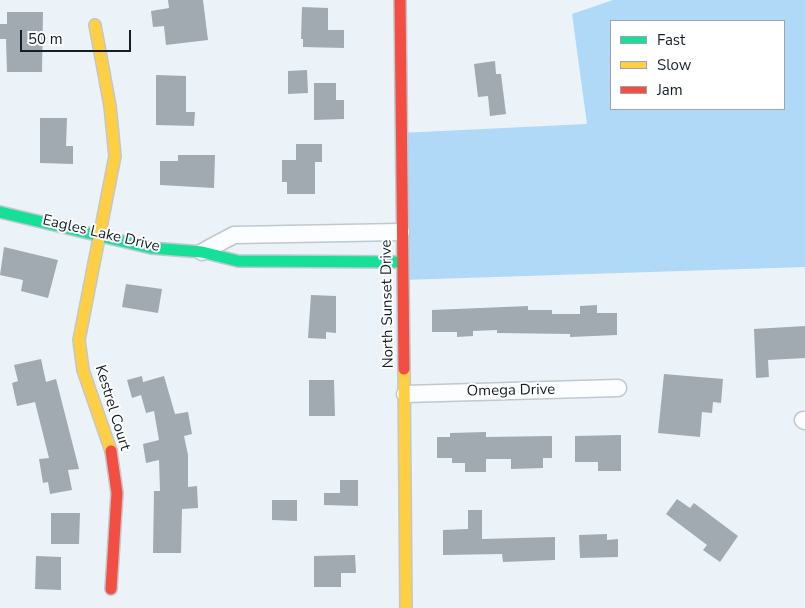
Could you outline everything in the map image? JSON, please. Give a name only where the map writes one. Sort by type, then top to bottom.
[{"type":"street","name":"North Sunset Drive","points":[[400,0],[406,608]]},
{"type":"street","name":"Kestrel Court","points":[[95,25],[110,106],[115,156],[101,238],[79,340],[83,370],[111,450],[117,493],[111,589]]},
{"type":"street","name":"Eagles Lake Drive","points":[[0,212],[101,238],[151,248],[202,252],[238,261],[402,262]]},
{"type":"street","points":[[202,252],[234,236],[401,232]]},
{"type":"street","name":"Omega Drive","points":[[405,394],[618,388]]},
{"type":"shaded area","points":[[613,0],[805,0],[805,267],[402,280],[400,133],[587,124],[572,14]]},
{"type":"building","points":[[168,0],[203,0],[208,40],[166,45],[164,26],[153,27],[151,11],[169,8]]},
{"type":"building","points":[[302,7],[328,8],[328,30],[344,30],[344,48],[303,47],[303,39],[301,39]]},
{"type":"building","points":[[7,12],[43,12],[42,72],[7,72],[6,39],[0,39],[0,24],[7,24]]},
{"type":"building","points":[[495,61],[496,74],[501,74],[506,114],[490,116],[488,96],[478,97],[474,64]]},
{"type":"building","points":[[307,70],[308,93],[288,94],[288,71]]},
{"type":"building","points":[[156,75],[186,76],[186,112],[195,112],[194,126],[156,125]]},
{"type":"building","points":[[314,83],[336,83],[336,100],[344,100],[344,119],[314,120]]},
{"type":"building","points":[[40,118],[67,118],[66,146],[73,146],[73,164],[40,163]]},
{"type":"building","points":[[296,144],[322,144],[322,162],[315,162],[315,194],[287,194],[287,182],[282,182],[282,160],[296,160]]},
{"type":"building","points":[[178,155],[215,155],[214,188],[160,185],[160,161],[178,161]]},
{"type":"building","points":[[4,247],[58,260],[48,298],[21,291],[23,280],[0,275]]},
{"type":"building","points":[[126,284],[162,289],[158,313],[122,307]]},
{"type":"building","points":[[311,295],[336,296],[336,333],[326,332],[326,339],[308,338]]},
{"type":"building","points":[[597,305],[597,313],[617,313],[617,335],[570,337],[570,334],[497,333],[497,330],[473,331],[473,336],[457,337],[457,332],[432,332],[432,310],[528,306],[528,310],[552,310],[552,314],[580,314],[580,306]]},
{"type":"building","points":[[805,326],[805,358],[768,360],[769,377],[756,378],[754,329]]},
{"type":"building","points":[[41,359],[46,382],[56,379],[79,469],[68,470],[72,490],[50,494],[48,482],[43,483],[39,459],[49,458],[35,402],[17,406],[12,383],[18,381],[14,365]]},
{"type":"building","points":[[664,374],[723,379],[721,403],[713,402],[712,413],[702,412],[700,437],[658,433]]},
{"type":"building","points":[[142,376],[143,382],[164,376],[175,414],[188,412],[192,434],[184,436],[188,455],[188,487],[197,486],[198,508],[182,509],[181,553],[153,553],[154,491],[160,491],[159,460],[146,463],[143,444],[159,440],[154,411],[146,413],[141,395],[132,398],[127,380]]},
{"type":"building","points":[[309,380],[334,380],[335,416],[309,416]]},
{"type":"building","points":[[486,432],[486,437],[552,436],[552,458],[543,458],[543,468],[511,469],[511,459],[486,459],[486,472],[465,472],[465,463],[452,463],[452,458],[437,458],[437,437],[450,437],[450,433]]},
{"type":"building","points":[[621,435],[621,471],[598,471],[598,462],[575,462],[575,436]]},
{"type":"building","points":[[340,480],[358,480],[358,506],[324,505],[324,493],[340,493]]},
{"type":"building","points":[[677,499],[690,508],[694,503],[738,536],[720,562],[703,550],[707,545],[666,514]]},
{"type":"building","points":[[272,500],[297,500],[297,521],[272,520]]},
{"type":"building","points":[[468,510],[482,510],[482,539],[555,537],[555,560],[503,562],[502,554],[443,555],[443,530],[468,529]]},
{"type":"building","points":[[51,513],[80,513],[79,544],[51,544]]},
{"type":"building","points":[[607,534],[607,540],[618,539],[618,557],[580,558],[579,535]]},
{"type":"building","points":[[355,555],[356,573],[341,573],[341,587],[314,587],[314,556]]},
{"type":"building","points":[[36,556],[61,557],[61,590],[35,589]]},
{"type":"traffic: fast","points":[[0,212],[151,248],[202,252],[238,261],[402,262]]},
{"type":"traffic: slow","points":[[95,25],[110,106],[115,156],[79,340],[83,370],[111,451]]},
{"type":"traffic: slow","points":[[404,369],[406,608]]},
{"type":"traffic: jam","points":[[400,0],[404,369]]},
{"type":"traffic: jam","points":[[111,451],[117,493],[111,589]]}]
